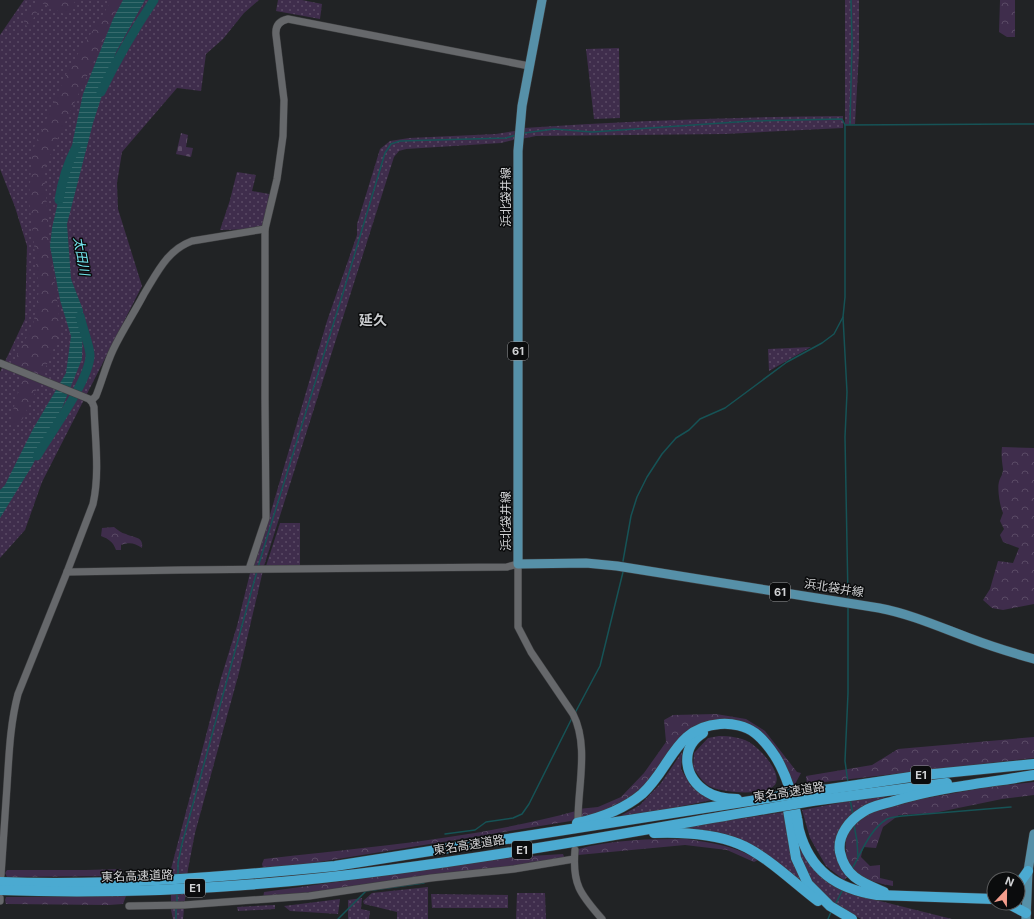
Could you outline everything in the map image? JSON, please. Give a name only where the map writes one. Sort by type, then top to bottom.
[{"type":"highway","points":[[461,847],[587,820],[615,810],[635,799],[649,787],[678,747],[692,732],[713,724],[736,725],[754,733],[767,744],[777,759],[789,785],[799,830],[805,846],[820,871],[843,886],[860,892],[892,896],[986,899]]},
{"type":"highway","points":[[758,800],[716,797],[705,791],[696,783],[690,774],[687,759],[688,752],[696,737],[714,730],[735,730],[751,737],[763,748],[772,761],[784,785],[796,858],[808,884],[830,906],[852,919]]},
{"type":"highway","name":"東名高速道路","points":[[0,890],[125,886],[389,870],[615,834],[776,802],[924,775],[1034,764]]},
{"type":"highway","name":"東名高速道路","points":[[811,796],[1034,774]]},
{"type":"highway","points":[[892,896],[855,878],[848,871],[842,861],[840,848],[842,834],[849,822],[863,811],[905,797],[1034,774]]},
{"type":"highway","name":"東名高速道路","points":[[265,878],[758,800],[776,802]]},
{"type":"highway","points":[[615,834],[686,833],[720,838],[739,844],[755,853],[829,908],[852,919]]},
{"type":"highway","name":"東名高速道路","points":[[1,879],[125,886]]},
{"type":"main road","name":"浜北袋井線","points":[[542,0],[522,106],[520,134],[518,229],[518,564],[586,563],[617,566],[879,608],[912,617],[1008,652],[1034,659]]},
{"type":"main road","points":[[1026,916],[1028,871],[1034,834]]},
{"type":"street","points":[[249,569],[266,518],[265,229],[277,179],[283,136],[283,86],[275,30],[280,22],[288,19],[529,66]]},
{"type":"street","points":[[90,400],[96,396],[113,350],[130,318],[157,274],[172,253],[184,244],[192,241],[265,229]]},
{"type":"street","points":[[0,363],[90,400],[94,407],[96,469],[95,493],[92,504],[67,572],[18,694],[10,739],[1,879]]},
{"type":"street","points":[[67,572],[507,566],[518,564],[518,626],[531,652],[573,714],[577,721],[581,736],[582,750],[578,819]]},
{"type":"street","points":[[575,850],[575,877],[578,886],[584,897],[602,919]]},
{"type":"street","points":[[129,906],[172,906],[309,896],[431,878],[514,869],[574,859]]},
{"type":"green space","points":[[24,0],[259,0],[244,13],[223,39],[206,54],[201,91],[177,88],[122,152],[117,183],[118,209],[142,286],[42,482],[25,530],[0,558],[0,372],[25,319],[27,246],[15,207],[0,169],[0,35]]},
{"type":"green space","points":[[39,0],[76,0],[66,15],[42,3],[28,28],[22,18]]},
{"type":"green space","points":[[112,0],[123,0],[44,169],[50,246],[61,331],[35,393],[20,424],[14,425],[11,419],[24,367],[11,367],[33,325],[39,290],[29,199],[32,152],[69,68]]},
{"type":"green space","points":[[278,0],[302,0],[322,4],[320,19],[276,11]]},
{"type":"green space","points":[[845,0],[859,0],[859,53],[855,124],[845,125]]},
{"type":"green space","points":[[1000,0],[1015,0],[1015,37],[1007,37],[999,32]]},
{"type":"green space","points":[[619,48],[620,118],[594,119],[586,49]]},
{"type":"green space","points":[[843,116],[843,128],[725,134],[536,136],[501,143],[406,149],[399,151],[394,157],[264,566],[240,669],[195,833],[188,869],[183,919],[173,919],[171,910],[171,869],[221,678],[237,626],[251,569],[269,518],[327,321],[357,235],[357,224],[380,149],[390,141],[409,138],[496,134],[524,128],[683,120]]},
{"type":"green space","points":[[181,133],[188,135],[186,147],[193,148],[191,157],[176,154]]},
{"type":"green space","points":[[237,172],[256,175],[252,191],[269,194],[265,229],[220,230]]},
{"type":"green space","points":[[811,347],[769,371],[768,349]]},
{"type":"green space","points":[[1002,447],[1034,448],[1034,604],[1003,610],[992,608],[983,600],[990,589],[998,561],[1013,563],[1019,548],[1003,542],[1000,535],[1004,529],[1000,521],[1003,513],[998,489],[1003,471]]},
{"type":"green space","points":[[280,523],[300,523],[300,566],[266,566]]},
{"type":"green space","points":[[114,527],[123,533],[140,539],[142,548],[129,543],[121,545],[121,550],[116,550],[110,541],[101,536],[102,528]]},
{"type":"green space","points":[[716,714],[746,719],[765,731],[797,772],[801,773],[794,786],[748,726],[695,729],[646,790],[579,822],[578,809],[598,807],[621,797],[644,773],[666,742],[664,720],[673,715]]},
{"type":"green space","points":[[719,736],[746,740],[753,745],[763,754],[772,766],[777,778],[776,783],[772,787],[765,790],[755,792],[733,792],[709,786],[702,780],[693,768],[694,753],[708,738]]},
{"type":"green space","points":[[1034,737],[1034,758],[807,784],[806,776],[872,765],[898,749]]},
{"type":"green space","points":[[682,752],[681,769],[691,786],[702,793],[717,799],[613,820],[640,805],[661,783]]},
{"type":"green space","points":[[1034,782],[1034,795],[1002,799],[934,813],[899,815],[883,827],[876,848],[863,847],[861,857],[870,866],[880,865],[880,878],[893,881],[893,886],[881,884],[862,877],[852,870],[847,861],[846,828],[869,813],[921,799],[988,787]]},
{"type":"green space","points":[[885,794],[885,797],[860,814],[840,848],[851,874],[844,880],[826,866],[810,838],[802,810]]},
{"type":"green space","points":[[792,809],[804,854],[868,898],[952,919],[861,919],[828,901],[806,873],[798,853]]},
{"type":"green space","points":[[576,811],[577,820],[270,870],[263,868],[262,864],[264,859],[382,846],[499,829]]},
{"type":"green space","points":[[784,812],[806,887],[771,860],[676,828]]},
{"type":"green space","points":[[687,839],[733,848],[758,860],[754,862],[727,850],[685,845],[578,855],[575,850],[589,846],[617,842]]},
{"type":"green space","points":[[563,854],[565,859],[263,899],[264,892],[515,857]]},
{"type":"green space","points":[[120,869],[123,871],[121,876],[7,877],[5,873],[7,870]]},
{"type":"green space","points":[[428,887],[428,919],[397,919],[397,912],[364,904],[363,901],[372,893]]},
{"type":"green space","points":[[517,893],[545,893],[546,919],[516,919]]},
{"type":"green space","points":[[431,894],[508,895],[508,908],[432,908]]},
{"type":"green space","points":[[126,896],[123,904],[109,905],[6,904],[5,900],[6,897]]},
{"type":"green space","points":[[362,898],[361,909],[370,911],[369,919],[348,919],[348,900]]},
{"type":"green space","points":[[340,899],[338,914],[290,911],[284,906]]},
{"type":"green space","points":[[275,905],[275,909],[238,911],[237,907]]},
{"type":"water","points":[[123,0],[145,0],[116,52],[93,123],[67,224],[71,279],[83,310],[82,359],[62,408],[32,466],[0,518],[0,490],[5,485],[33,429],[66,373],[71,336],[60,300],[50,246],[52,228],[70,158],[83,94],[113,19]]},
{"type":"waterway","name":"太田川","points":[[101,92],[126,45],[154,0]]},
{"type":"waterway","points":[[850,124],[852,43],[851,0]]},
{"type":"waterway","points":[[524,133],[554,129],[592,132],[751,121],[842,119],[845,125],[845,297],[843,317],[834,334],[822,343],[787,362],[725,408],[700,419],[689,430],[676,438],[662,454],[647,477],[637,497],[631,516],[623,561]]},
{"type":"waterway","points":[[845,125],[1034,124]]},
{"type":"waterway","points":[[258,567],[385,153],[391,144],[400,141],[506,138],[516,135]]},
{"type":"waterway","name":"太田川","points":[[59,200],[65,173],[76,147]]},
{"type":"waterway","name":"太田川","points":[[37,456],[77,392],[84,378],[88,365],[90,351],[80,316]]},
{"type":"waterway","points":[[843,317],[847,392],[845,437],[848,597]]},
{"type":"waterway","points":[[178,875],[178,863],[182,844],[257,571]]},
{"type":"waterway","points":[[575,713],[600,666],[623,572]]},
{"type":"waterway","points":[[848,607],[848,693],[845,761],[848,783]]},
{"type":"waterway","points":[[445,834],[475,830],[486,822],[513,818],[522,814],[529,804],[572,718]]},
{"type":"waterway","points":[[850,799],[853,815]]},
{"type":"waterway","points":[[852,869],[871,835],[881,823],[889,818],[1011,807]]},
{"type":"waterway","points":[[854,825],[858,858]]},
{"type":"waterway","points":[[338,919],[366,891],[424,883]]},
{"type":"waterway","points":[[835,905],[843,889]]},
{"type":"waterway","points":[[177,892],[177,903]]},
{"type":"waterway","points":[[176,908],[176,919]]},
{"type":"waterway","points":[[828,919],[831,912]]},
{"type":"district","name":"延久","points":[[373,320]]}]
